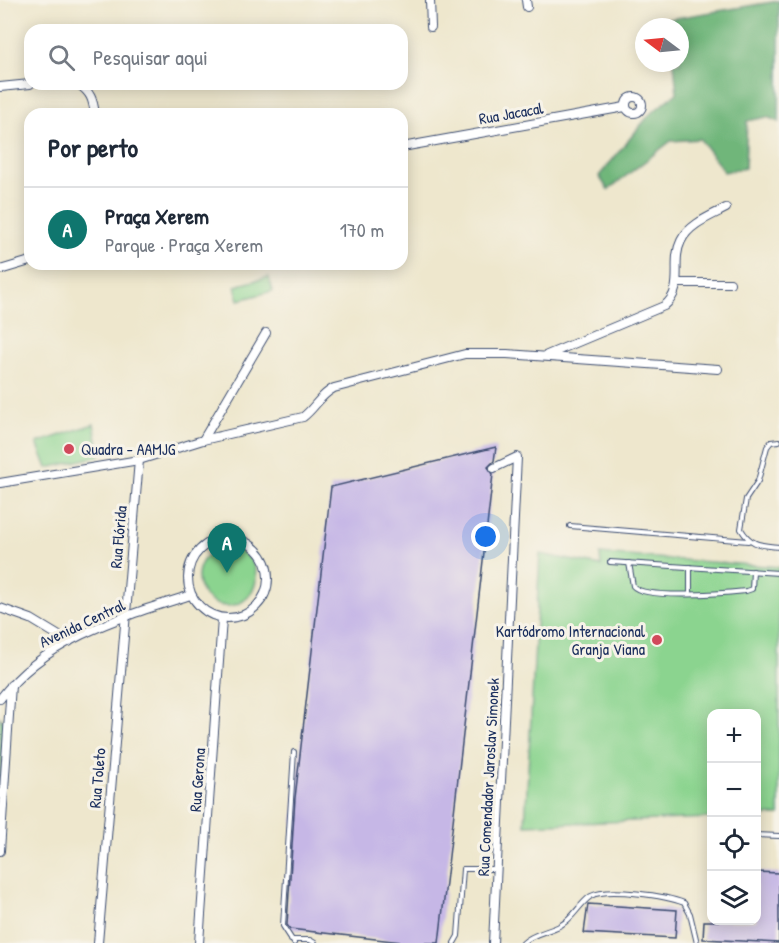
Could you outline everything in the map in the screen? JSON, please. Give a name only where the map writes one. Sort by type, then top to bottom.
[{"type":"street","points":[[430,0],[431,27]]},
{"type":"street","points":[[0,87],[24,85]]},
{"type":"street","points":[[88,90],[93,99],[94,108]]},
{"type":"street","name":"Rua Jacacal","points":[[408,146],[625,107]]},
{"type":"street","points":[[544,356],[664,306],[672,300],[677,283],[681,240],[695,225],[726,208]]},
{"type":"street","points":[[0,270],[24,263]]},
{"type":"street","points":[[677,283],[730,283]]},
{"type":"street","points":[[203,440],[266,333]]},
{"type":"street","points":[[0,483],[139,460],[203,440],[303,417],[326,392],[358,380],[465,354],[544,356],[718,369]]},
{"type":"street","name":"Rua Comendador Jaroslav Simonek","points":[[493,943],[517,458],[494,468]]},
{"type":"street","name":"Rua Flórida","points":[[124,616],[139,460]]},
{"type":"street","points":[[227,537],[240,539],[252,545],[262,555],[267,567],[268,581],[266,594],[248,614],[222,619],[204,610],[191,596],[188,569],[202,546],[227,537]]},
{"type":"street","name":"Avenida Central","points":[[0,699],[11,684],[35,661],[69,642],[124,616],[191,596]]},
{"type":"street","points":[[0,608],[31,619],[69,642]]},
{"type":"street","name":"Rua Toleto","points":[[98,943],[124,616]]},
{"type":"street","name":"Rua Gerona","points":[[199,943],[222,619]]},
{"type":"street","points":[[0,851],[11,684]]},
{"type":"lane","points":[[748,541],[741,529],[744,506],[758,481],[767,447],[771,442],[779,441]]},
{"type":"lane","points":[[570,526],[748,541],[779,547]]},
{"type":"lane","points":[[610,562],[779,573]]},
{"type":"lane","points":[[629,562],[630,578],[636,590],[690,593],[746,591],[752,589],[753,571]]},
{"type":"lane","points":[[690,567],[690,593]]},
{"type":"lane","points":[[294,752],[283,926],[293,942],[310,940],[315,943]]},
{"type":"lane","points":[[761,836],[779,836]]},
{"type":"lane","points":[[454,943],[458,936],[463,869],[497,869]]},
{"type":"lane","points":[[523,943],[529,937],[560,926],[571,919],[592,896],[600,893],[631,894],[684,903],[690,914],[697,943]]},
{"type":"green space","points":[[779,1],[779,122],[767,117],[747,121],[745,168],[724,172],[700,139],[671,141],[608,190],[599,176],[650,114],[677,93],[675,72],[689,72],[689,18],[675,18]]},
{"type":"green space","points":[[269,277],[273,291],[239,300],[235,286]]},
{"type":"green space","name":"Quadra - AAMJG","points":[[94,424],[100,456],[47,468],[37,443]]},
{"type":"green space","points":[[221,548],[233,548],[248,556],[256,571],[256,583],[248,598],[233,606],[221,606],[206,598],[198,583],[198,571],[206,556]]},
{"type":"green space","name":"Kartódromo Internacional Granja Viana","points":[[540,554],[601,566],[600,554],[779,567],[779,815],[761,816],[761,709],[707,709],[707,818],[525,825]]},
{"type":"green space","points":[[0,717],[5,723],[0,798]]},
{"type":"building","points":[[496,447],[494,461],[488,467],[493,474],[439,943],[410,943],[290,929],[287,925],[295,798],[331,487]]},
{"type":"building","points":[[761,872],[779,873],[779,943],[703,939],[704,921],[707,921],[707,925],[761,925]]},
{"type":"building","points":[[588,904],[677,910],[675,938],[584,933]]},
{"type":"place","name":"Quadra - AAMJG","points":[[69,449]]},
{"type":"place","name":"Praça Xerem","points":[[227,573]]},
{"type":"place","name":"Kartódromo Internacional Granja Viana","points":[[657,640]]}]
